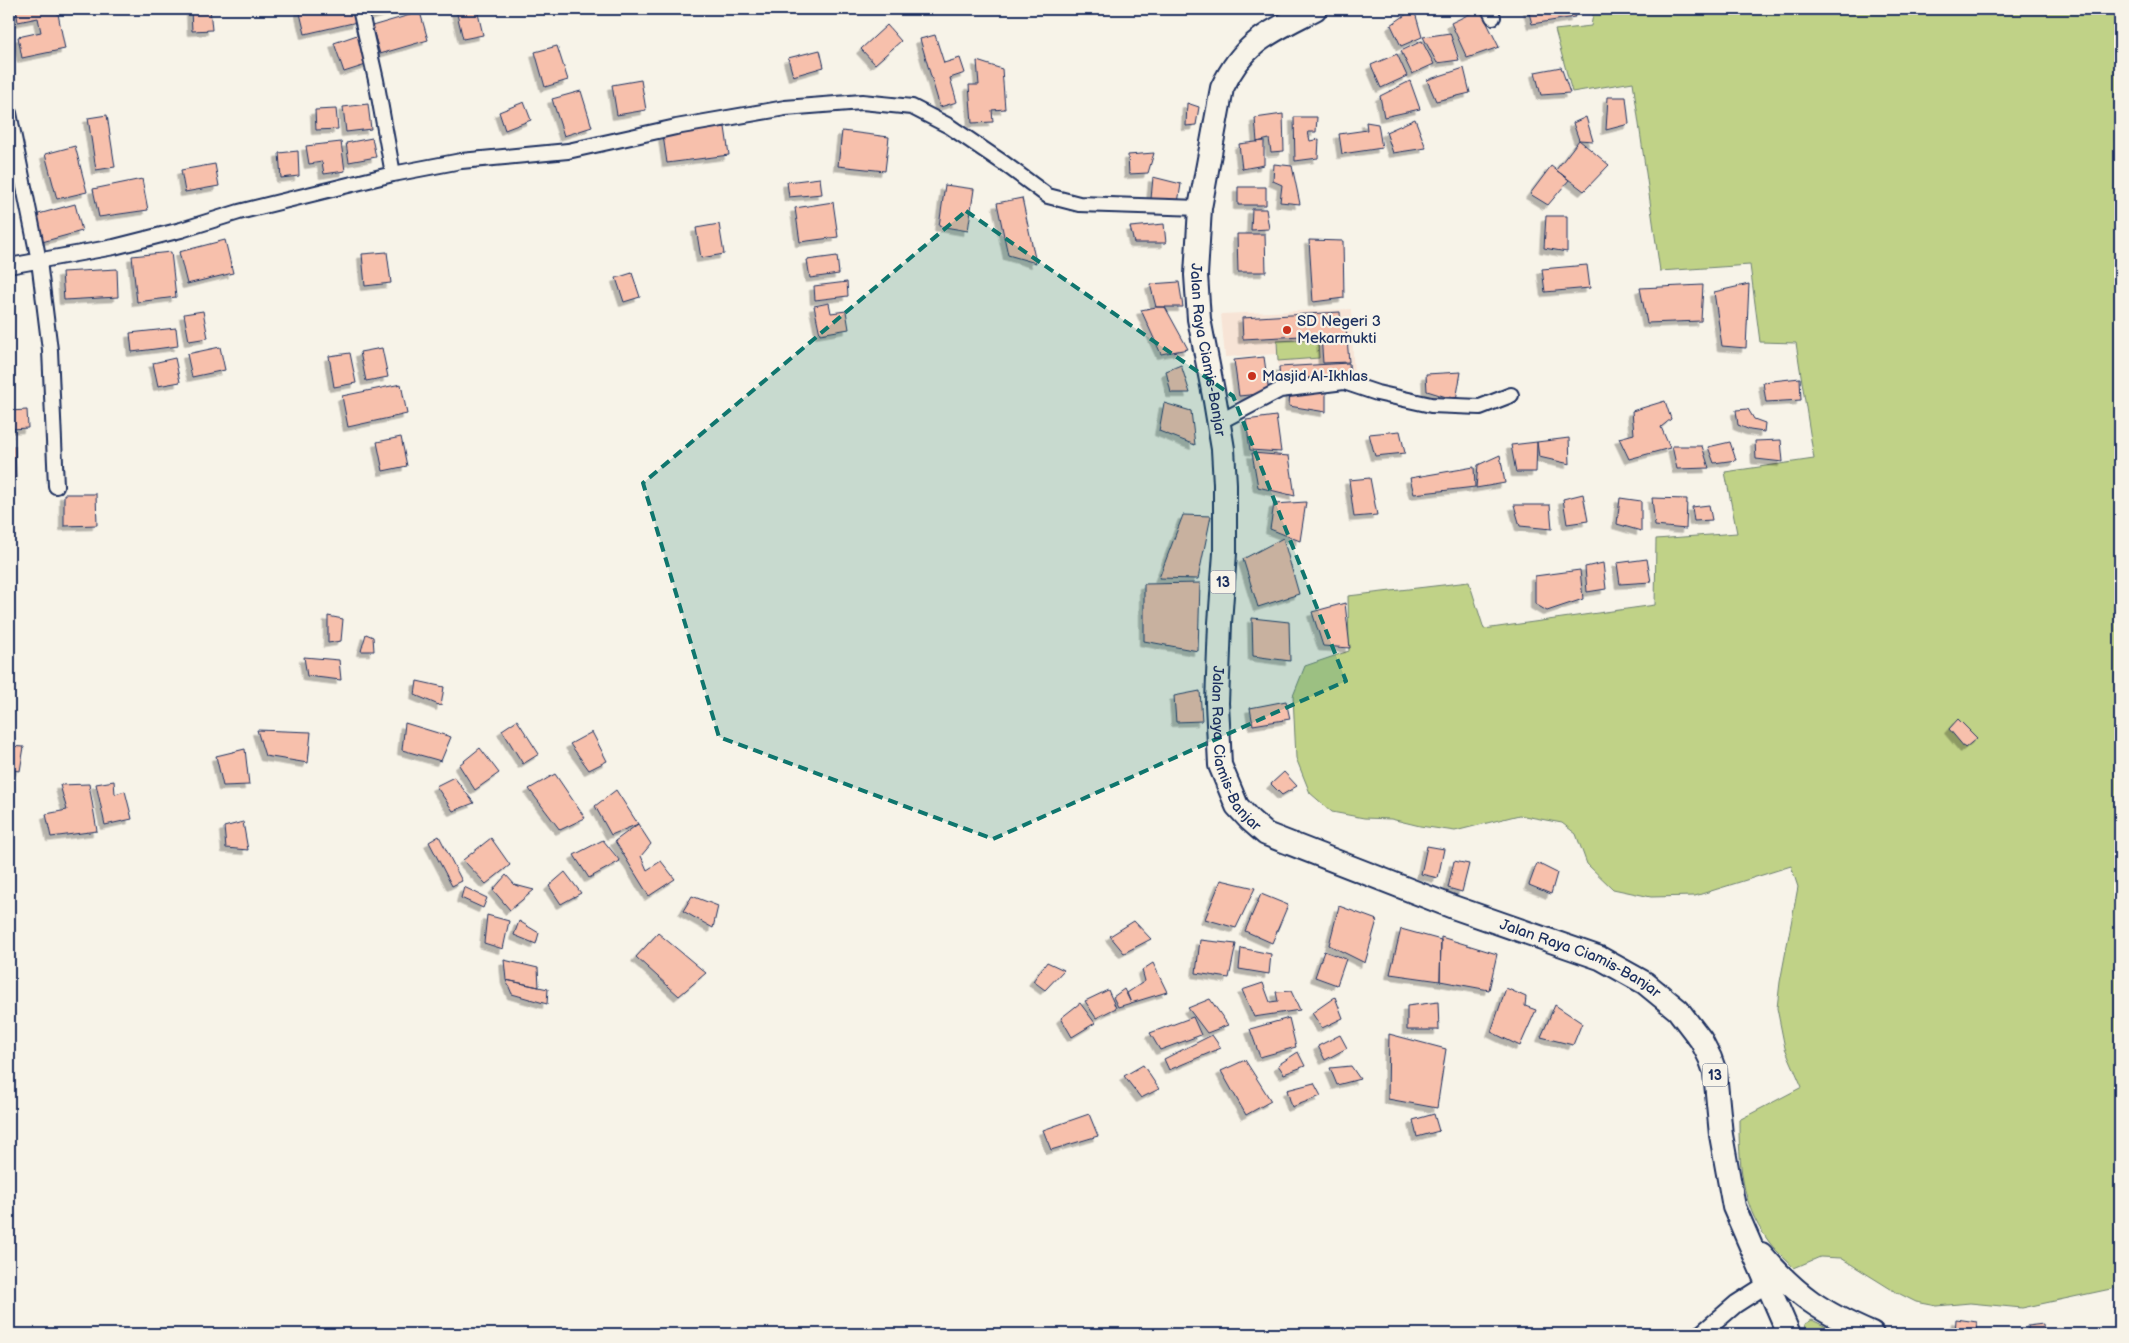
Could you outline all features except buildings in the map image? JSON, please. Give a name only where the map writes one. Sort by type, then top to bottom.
[{"type":"highway","name":"Jalan Raya Ciamis-Banjar","points":[[1314,9],[1256,40],[1230,71],[1222,88],[1200,208],[1196,275],[1199,319],[1219,422],[1225,484],[1225,554],[1217,703],[1220,765],[1237,806],[1266,834],[1453,907],[1600,958],[1627,971],[1678,1010],[1701,1040],[1715,1072],[1721,1135],[1734,1207],[1739,1223],[1773,1281],[1789,1334]]},
{"type":"highway","name":"Jalan Raya Ciamis-Banjar","points":[[1773,1281],[1840,1320],[1872,1334]]},
{"type":"street","points":[[360,9],[376,80],[393,174]]},
{"type":"street","points":[[9,266],[114,247],[181,230],[238,212],[393,174],[461,161],[568,151],[676,127],[785,108],[862,102],[912,107],[949,126],[1048,196],[1079,204],[1200,208]]},
{"type":"street","points":[[9,113],[39,261],[50,350],[56,486]]},
{"type":"street","points":[[1219,422],[1280,390],[1344,382],[1431,405],[1480,406],[1511,395]]},
{"type":"street","points":[[1701,1334],[1736,1304],[1773,1281]]},
{"type":"highlighted area","points":[[966,211],[1233,396],[1346,681],[993,839],[719,737],[643,483]]},
{"type":"shaded area","name":"SD Negeri 3 Mekarmukti","points":[[1351,309],[1354,379],[1280,383],[1277,354],[1225,357],[1221,314]]},
{"type":"green space","points":[[1594,9],[2120,9],[2120,1287],[2022,1308],[1970,1303],[1937,1306],[1916,1302],[1894,1291],[1841,1258],[1820,1257],[1794,1268],[1770,1243],[1758,1226],[1743,1182],[1739,1120],[1802,1087],[1785,1048],[1777,1008],[1798,887],[1791,866],[1695,896],[1651,897],[1613,889],[1587,864],[1576,834],[1562,823],[1519,815],[1455,831],[1420,826],[1391,819],[1364,818],[1332,812],[1310,793],[1296,758],[1293,696],[1305,666],[1349,651],[1348,596],[1469,582],[1484,629],[1655,605],[1656,539],[1737,533],[1725,472],[1814,459],[1796,343],[1760,342],[1750,265],[1660,271],[1633,82],[1572,92],[1555,30],[1591,26]]},
{"type":"green space","points":[[1318,339],[1319,358],[1278,361],[1277,341]]},
{"type":"green space","points":[[1812,1320],[1843,1334],[1807,1334],[1805,1324]]},
{"type":"place","name":"SD Negeri 3 Mekarmukti","points":[[1287,330]]},
{"type":"place","name":"Masjid Al-Ikhlas","points":[[1252,376]]}]
